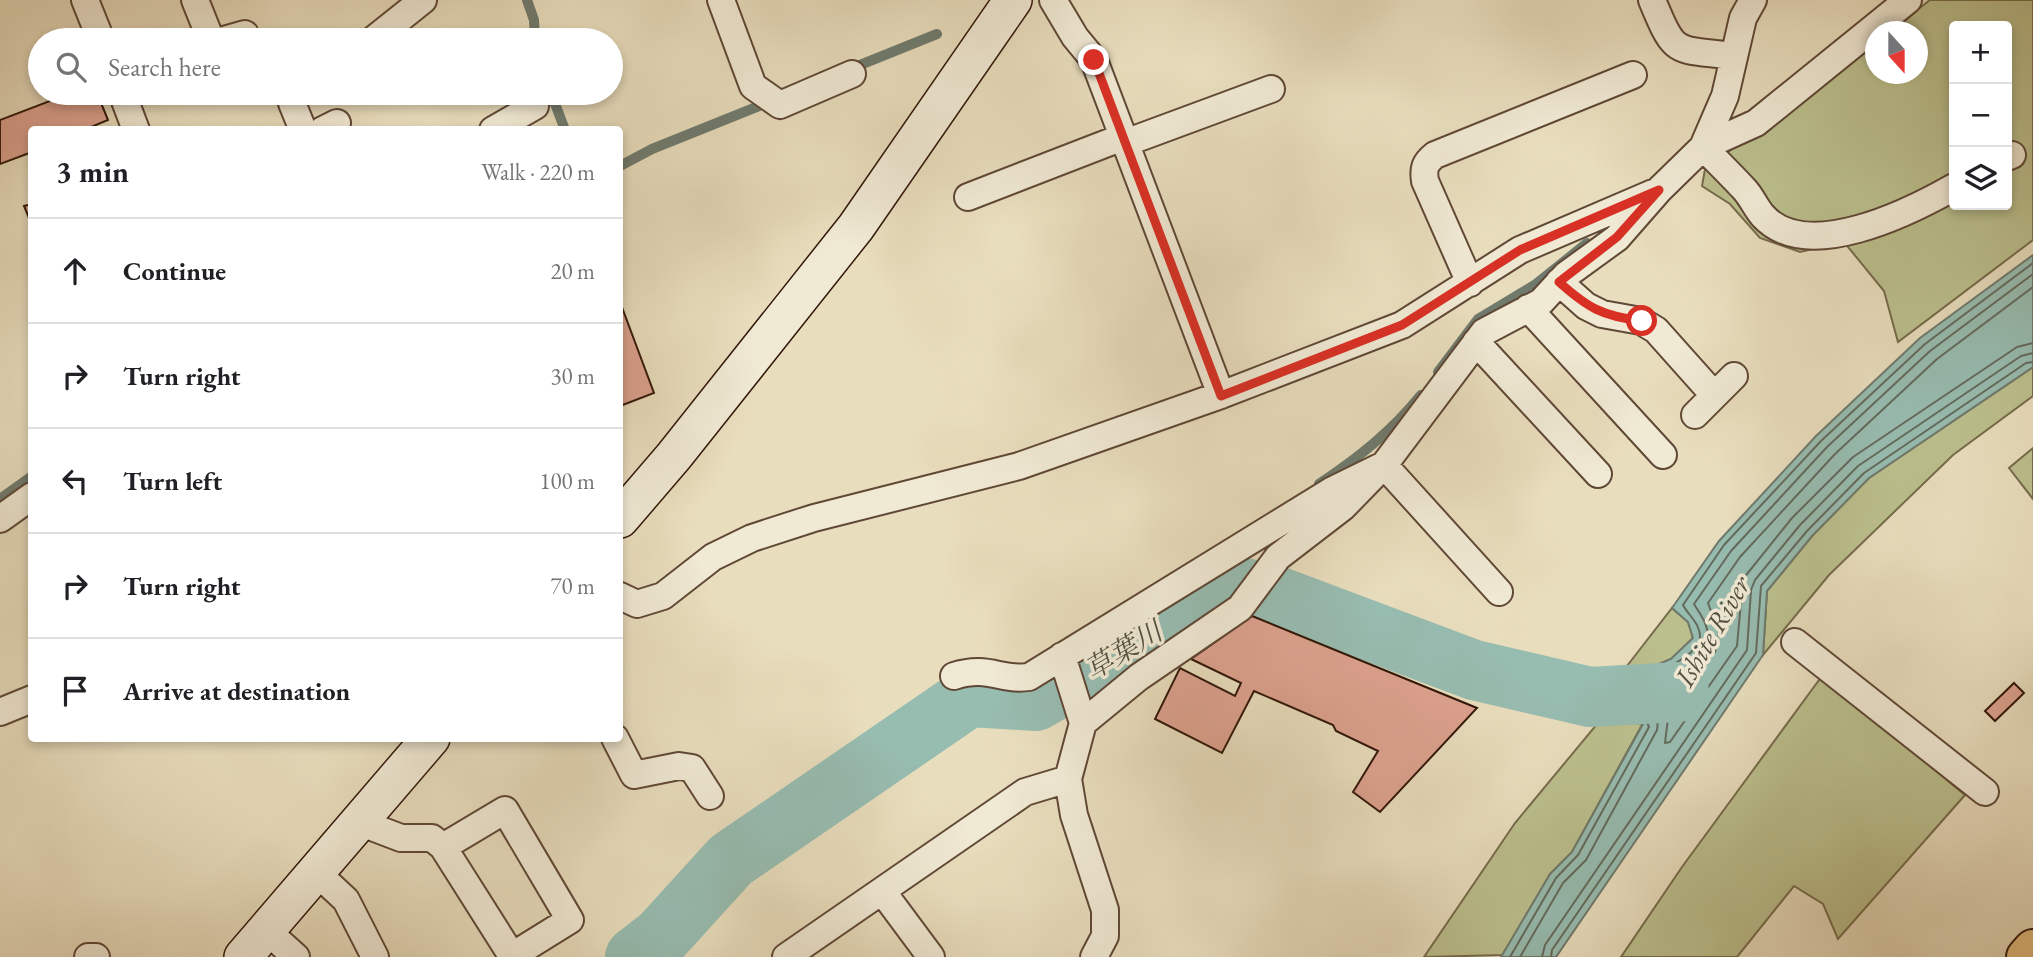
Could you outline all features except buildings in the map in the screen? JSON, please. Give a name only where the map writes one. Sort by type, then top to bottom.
[{"type":"highway","points":[[2026,957],[2033,949]]},
{"type":"street","points":[[86,0],[96,28]]},
{"type":"street","points":[[195,0],[206,28]]},
{"type":"street","points":[[388,28],[422,0]]},
{"type":"street","points":[[721,0],[753,86],[780,105],[852,74]]},
{"type":"street","points":[[623,516],[674,456],[856,227],[1013,0]]},
{"type":"street","points":[[1053,0],[1094,60],[1221,396]]},
{"type":"street","points":[[1652,0],[1671,43],[1681,49],[1734,56]]},
{"type":"street","points":[[1703,147],[1725,96],[1743,18],[1753,0]]},
{"type":"street","points":[[1080,713],[1130,684],[1240,608],[1278,557],[1343,506],[1384,465],[1484,332],[1541,302],[1559,282],[1617,237],[1659,190],[1703,147],[1756,123],[1908,0]]},
{"type":"street","points":[[1470,282],[1425,181],[1423,169],[1428,161],[1435,155],[1633,75]]},
{"type":"street","points":[[968,197],[1271,89]]},
{"type":"street","points":[[127,105],[134,126]]},
{"type":"street","points":[[293,105],[301,126]]},
{"type":"street","points":[[500,126],[535,106]]},
{"type":"street","points":[[1703,147],[1745,190],[1764,218],[1789,231],[1824,238],[1872,226],[1949,189]]},
{"type":"street","points":[[623,597],[637,604],[663,596],[713,557],[752,538],[814,518],[1019,466],[1221,396],[1402,325],[1520,250],[1659,190]]},
{"type":"street","points":[[1559,282],[1594,310],[1642,321],[1656,330],[1714,395]]},
{"type":"street","points":[[1528,308],[1663,455]]},
{"type":"street","points":[[1476,342],[1598,474]]},
{"type":"street","points":[[1695,415],[1734,376]]},
{"type":"street","points":[[1384,465],[1499,592]]},
{"type":"street","points":[[954,676],[984,670],[1019,678],[1029,677],[1064,661],[1331,491],[1384,465]]},
{"type":"street","points":[[0,519],[28,499]]},
{"type":"street","points":[[1795,642],[1985,792]]},
{"type":"street","points":[[1064,661],[1080,713],[1068,779],[1074,815],[1105,910],[1105,936],[1094,957]]},
{"type":"street","points":[[0,712],[28,701]]},
{"type":"street","points":[[243,957],[428,742]]},
{"type":"street","points":[[617,742],[634,775],[679,766],[692,768],[710,796]]},
{"type":"street","points":[[786,957],[1026,792],[1068,779]]},
{"type":"street","points":[[359,822],[401,838],[432,838],[443,847],[512,956],[570,920],[505,810],[443,847]]},
{"type":"street","points":[[316,872],[346,900],[375,957]]},
{"type":"street","points":[[883,891],[931,957]]},
{"type":"street","points":[[266,930],[296,957]]},
{"type":"street","points":[[88,957],[96,957]]},
{"type":"green space","points":[[1930,0],[2033,0],[2033,240],[1898,342],[1884,291],[1844,242],[1800,252],[1760,238],[1730,204],[1702,186],[1705,169],[1865,49],[1865,84],[1928,84],[1928,21],[1903,21]]},
{"type":"green space","points":[[2033,367],[2033,396],[1953,455],[1829,575],[1763,655],[1767,591],[1812,536],[1869,478]]},
{"type":"green space","points":[[2033,448],[2033,499],[2009,468]]},
{"type":"green space","points":[[1672,608],[1688,622],[1693,638],[1671,659],[1613,684]]},
{"type":"green space","points":[[1822,676],[1965,795],[1838,939],[1823,904],[1794,886],[1737,957],[1621,957],[1682,867]]},
{"type":"green space","points":[[1602,718],[1643,723],[1572,852],[1550,874],[1504,955],[1424,957],[1515,823]]},
{"type":"water","name":"Ishite River","points":[[2033,255],[2033,367],[1869,478],[1812,536],[1767,591],[1763,655],[1556,957],[1501,957],[1550,874],[1572,852],[1643,724],[1602,718],[1613,684],[1671,659],[1693,638],[1688,622],[1672,608],[1719,541],[1816,436],[1920,338]]},
{"type":"waterway","points":[[527,0],[534,28]]},
{"type":"waterway","points":[[850,69],[937,34]]},
{"type":"waterway","points":[[623,164],[652,149],[764,104]]},
{"type":"waterway","points":[[556,105],[563,126]]},
{"type":"waterway","points":[[1438,372],[1478,319],[1536,284],[1587,243]]},
{"type":"waterway","points":[[1319,484],[1373,444],[1421,395]]},
{"type":"waterway","points":[[0,499],[28,479]]},
{"type":"waterway","name":"草葉川","points":[[635,957],[661,937],[731,860],[969,697],[1036,701],[1233,585],[1277,596],[1474,670],[1590,697],[1679,692]]},
{"type":"waterway","points":[[994,698],[1002,689]]},
{"type":"route","points":[[1094,60],[1221,396],[1402,325],[1520,250],[1659,190],[1617,237],[1559,282],[1586,306],[1602,314],[1642,321]]}]
